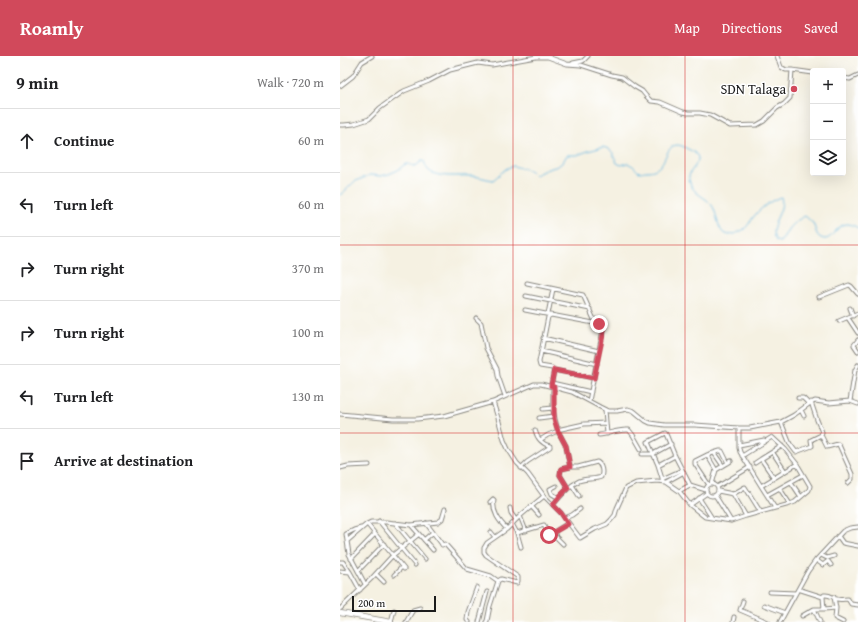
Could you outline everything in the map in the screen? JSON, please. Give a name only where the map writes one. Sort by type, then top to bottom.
[{"type":"highway","points":[[340,613],[391,622]]},
{"type":"street","points":[[340,86],[353,76],[362,62],[372,56]]},
{"type":"street","points":[[340,125],[344,126],[354,124],[369,119],[380,108],[404,91],[429,82],[450,70],[478,63],[492,65],[542,56],[622,77],[642,91],[651,101],[660,102],[682,112],[710,115],[730,126],[757,125],[764,121],[789,99],[791,95],[792,70]]},
{"type":"street","points":[[565,63],[580,62],[588,56]]},
{"type":"street","points":[[777,56],[782,69],[810,73]]},
{"type":"street","points":[[846,78],[850,79],[858,75]]},
{"type":"street","points":[[527,283],[582,295],[596,324]]},
{"type":"street","points":[[819,297],[848,285],[852,286],[858,294]]},
{"type":"street","points":[[553,288],[539,364],[554,370],[594,378]]},
{"type":"street","points":[[526,296],[590,309]]},
{"type":"street","points":[[850,308],[853,316]]},
{"type":"street","points":[[525,310],[596,324],[601,326],[604,330],[589,401]]},
{"type":"street","points":[[839,322],[858,313]]},
{"type":"street","points":[[476,318],[482,328],[486,348],[497,369],[505,396]]},
{"type":"street","points":[[848,318],[858,332]]},
{"type":"street","points":[[544,338],[599,351]]},
{"type":"street","points":[[858,340],[854,345],[858,351]]},
{"type":"street","points":[[541,351],[597,364]]},
{"type":"street","points":[[850,401],[855,370],[858,365]]},
{"type":"street","points":[[554,370],[552,385],[554,416],[557,430],[566,446],[570,467]]},
{"type":"street","points":[[340,414],[404,420],[432,418],[453,414],[493,402],[534,384],[552,385],[591,392]]},
{"type":"street","points":[[552,385],[572,392],[605,410],[617,411],[628,409],[634,411],[646,421],[655,425],[695,425],[750,428],[781,422],[817,400],[828,403],[850,401],[858,404]]},
{"type":"street","points":[[798,398],[803,398],[810,403],[822,432],[821,435],[827,447],[838,444],[852,474],[852,479],[848,483]]},
{"type":"street","points":[[493,402],[504,440],[508,448],[521,468],[528,474],[544,496],[565,518],[568,524],[581,538],[595,529],[607,524],[611,520],[615,515],[621,498],[628,486],[636,483],[663,481],[683,471]]},
{"type":"street","points":[[543,409],[554,408]]},
{"type":"street","points":[[605,410],[607,434]]},
{"type":"street","points":[[801,410],[804,416]]},
{"type":"street","points":[[539,418],[554,416]]},
{"type":"street","points":[[781,422],[790,444],[796,452],[812,446],[811,440],[821,435]]},
{"type":"street","points":[[540,440],[557,430],[584,424],[606,423]]},
{"type":"street","points":[[739,428],[740,452],[775,508]]},
{"type":"street","points":[[521,468],[527,462],[550,447],[544,444],[537,437],[535,430]]},
{"type":"street","points":[[599,435],[629,430],[641,449]]},
{"type":"street","points":[[718,491],[715,495],[710,496],[706,492],[690,484],[675,456],[666,434],[648,441],[663,481],[679,491],[690,505],[705,517],[731,521],[760,511],[795,502],[810,488],[797,464],[782,446],[772,437],[742,456]]},
{"type":"street","points":[[739,445],[767,440]]},
{"type":"street","points":[[642,454],[653,454],[671,444]]},
{"type":"street","points":[[755,463],[782,446]]},
{"type":"street","points":[[690,505],[706,492],[707,487],[711,484],[716,470],[730,462],[721,451],[707,455],[694,463],[711,484],[717,487],[718,491]]},
{"type":"street","points":[[714,452],[723,466]]},
{"type":"street","points":[[772,453],[785,471]]},
{"type":"street","points":[[707,455],[716,470]]},
{"type":"street","points":[[658,465],[675,456]]},
{"type":"street","points":[[761,459],[774,478]]},
{"type":"street","points":[[553,505],[568,488],[578,481],[592,478],[596,479],[600,477],[602,473],[599,464],[597,462],[578,467],[561,469],[560,473],[562,480],[568,488]]},
{"type":"street","points":[[761,486],[797,464]]},
{"type":"street","points":[[340,468],[369,465]]},
{"type":"street","points":[[717,487],[750,467]]},
{"type":"street","points":[[852,474],[858,473]]},
{"type":"street","points":[[767,495],[803,475]]},
{"type":"street","points":[[791,482],[801,497]]},
{"type":"street","points":[[679,491],[690,484]]},
{"type":"street","points":[[556,486],[550,489],[552,494],[559,498]]},
{"type":"street","points":[[572,486],[579,496]]},
{"type":"street","points":[[718,491],[733,494],[744,487],[760,511]]},
{"type":"street","points":[[780,489],[790,504]]},
{"type":"street","points":[[733,494],[746,516]]},
{"type":"street","points":[[715,495],[731,521]]},
{"type":"street","points":[[498,581],[501,579],[517,583],[518,578],[487,556],[485,554],[485,546],[495,537],[508,529],[520,516],[544,496]]},
{"type":"street","points":[[699,498],[712,518]]},
{"type":"street","points":[[490,502],[493,499],[494,500],[493,507],[497,516],[500,522],[508,529]]},
{"type":"street","points":[[531,506],[539,515]]},
{"type":"street","points":[[510,508],[511,513],[516,520]]},
{"type":"street","points":[[347,541],[371,522],[379,521],[411,525],[426,524],[440,521],[445,509]]},
{"type":"street","points":[[565,518],[580,509]]},
{"type":"street","points":[[520,516],[526,531]]},
{"type":"street","points":[[379,521],[415,565]]},
{"type":"street","points":[[395,523],[425,559]]},
{"type":"street","points":[[367,524],[403,568],[394,575]]},
{"type":"street","points":[[426,524],[442,545],[445,544],[467,569],[491,576],[498,581]]},
{"type":"street","points":[[512,524],[517,533],[521,548]]},
{"type":"street","points":[[517,533],[544,525],[549,535],[551,535],[568,524]]},
{"type":"street","points":[[411,525],[433,550]]},
{"type":"street","points":[[363,527],[346,534],[349,554],[365,584]]},
{"type":"street","points":[[780,622],[808,571],[816,560],[838,536],[847,529],[858,527]]},
{"type":"street","points":[[492,532],[495,537]]},
{"type":"street","points":[[424,540],[432,533]]},
{"type":"street","points":[[351,559],[375,534]]},
{"type":"street","points":[[340,609],[394,556],[419,534]]},
{"type":"street","points":[[554,534],[563,544]]},
{"type":"street","points":[[838,536],[843,543],[858,546]]},
{"type":"street","points":[[358,571],[384,544]]},
{"type":"street","points":[[821,555],[827,558],[834,556]]},
{"type":"street","points":[[816,560],[823,566],[828,561],[831,565]]},
{"type":"street","points":[[340,562],[343,562],[360,590]]},
{"type":"street","points":[[340,571],[350,572]]},
{"type":"street","points":[[376,574],[384,582]]},
{"type":"street","points":[[486,622],[498,581]]},
{"type":"street","points":[[469,622],[467,620],[468,612],[477,587]]},
{"type":"street","points":[[770,592],[797,591],[823,596],[826,594],[837,599],[848,599],[851,604],[858,605]]},
{"type":"street","points":[[478,622],[487,592]]},
{"type":"street","points":[[823,596],[824,609]]},
{"type":"street","points":[[834,597],[836,608],[835,618],[843,622]]},
{"type":"street","points":[[743,601],[740,610],[768,622]]},
{"type":"street","points":[[764,605],[785,613]]},
{"type":"street","points":[[406,622],[413,610],[420,608]]},
{"type":"street","points":[[802,616],[814,609],[836,608]]},
{"type":"street","points":[[814,609],[820,622]]},
{"type":"street","points":[[391,622],[394,610]]},
{"type":"street","points":[[752,622],[753,616]]},
{"type":"street","points":[[732,622],[734,617]]},
{"type":"waterway","points":[[340,195],[354,182],[370,175],[381,176],[389,174],[398,170],[404,165],[408,164],[414,166],[422,161],[424,161],[428,170],[437,175],[474,176],[493,180],[505,170],[513,166],[529,170],[535,175],[558,166],[563,162],[567,155],[577,155],[603,147],[609,149],[613,153],[617,163],[621,165],[628,163],[640,172],[652,170],[660,166],[668,151],[677,145],[683,146],[696,154],[698,157],[698,161],[689,176],[689,180],[697,193],[707,200],[713,207],[719,226],[725,234],[732,235],[739,232],[747,226],[761,209],[781,197],[781,208],[773,230],[776,241],[780,242],[791,226],[805,216],[812,222],[819,237],[821,238],[826,239],[830,237],[840,226],[845,224],[851,224],[858,228]]},
{"type":"place","name":"SDN Talaga","points":[[794,89]]},
{"type":"route","points":[[549,535],[554,534],[554,532],[568,524],[561,513],[553,505],[568,488],[560,475],[561,469],[570,467],[566,446],[558,431],[554,419],[554,387],[551,386],[554,370],[594,378],[604,330],[599,324]]}]
